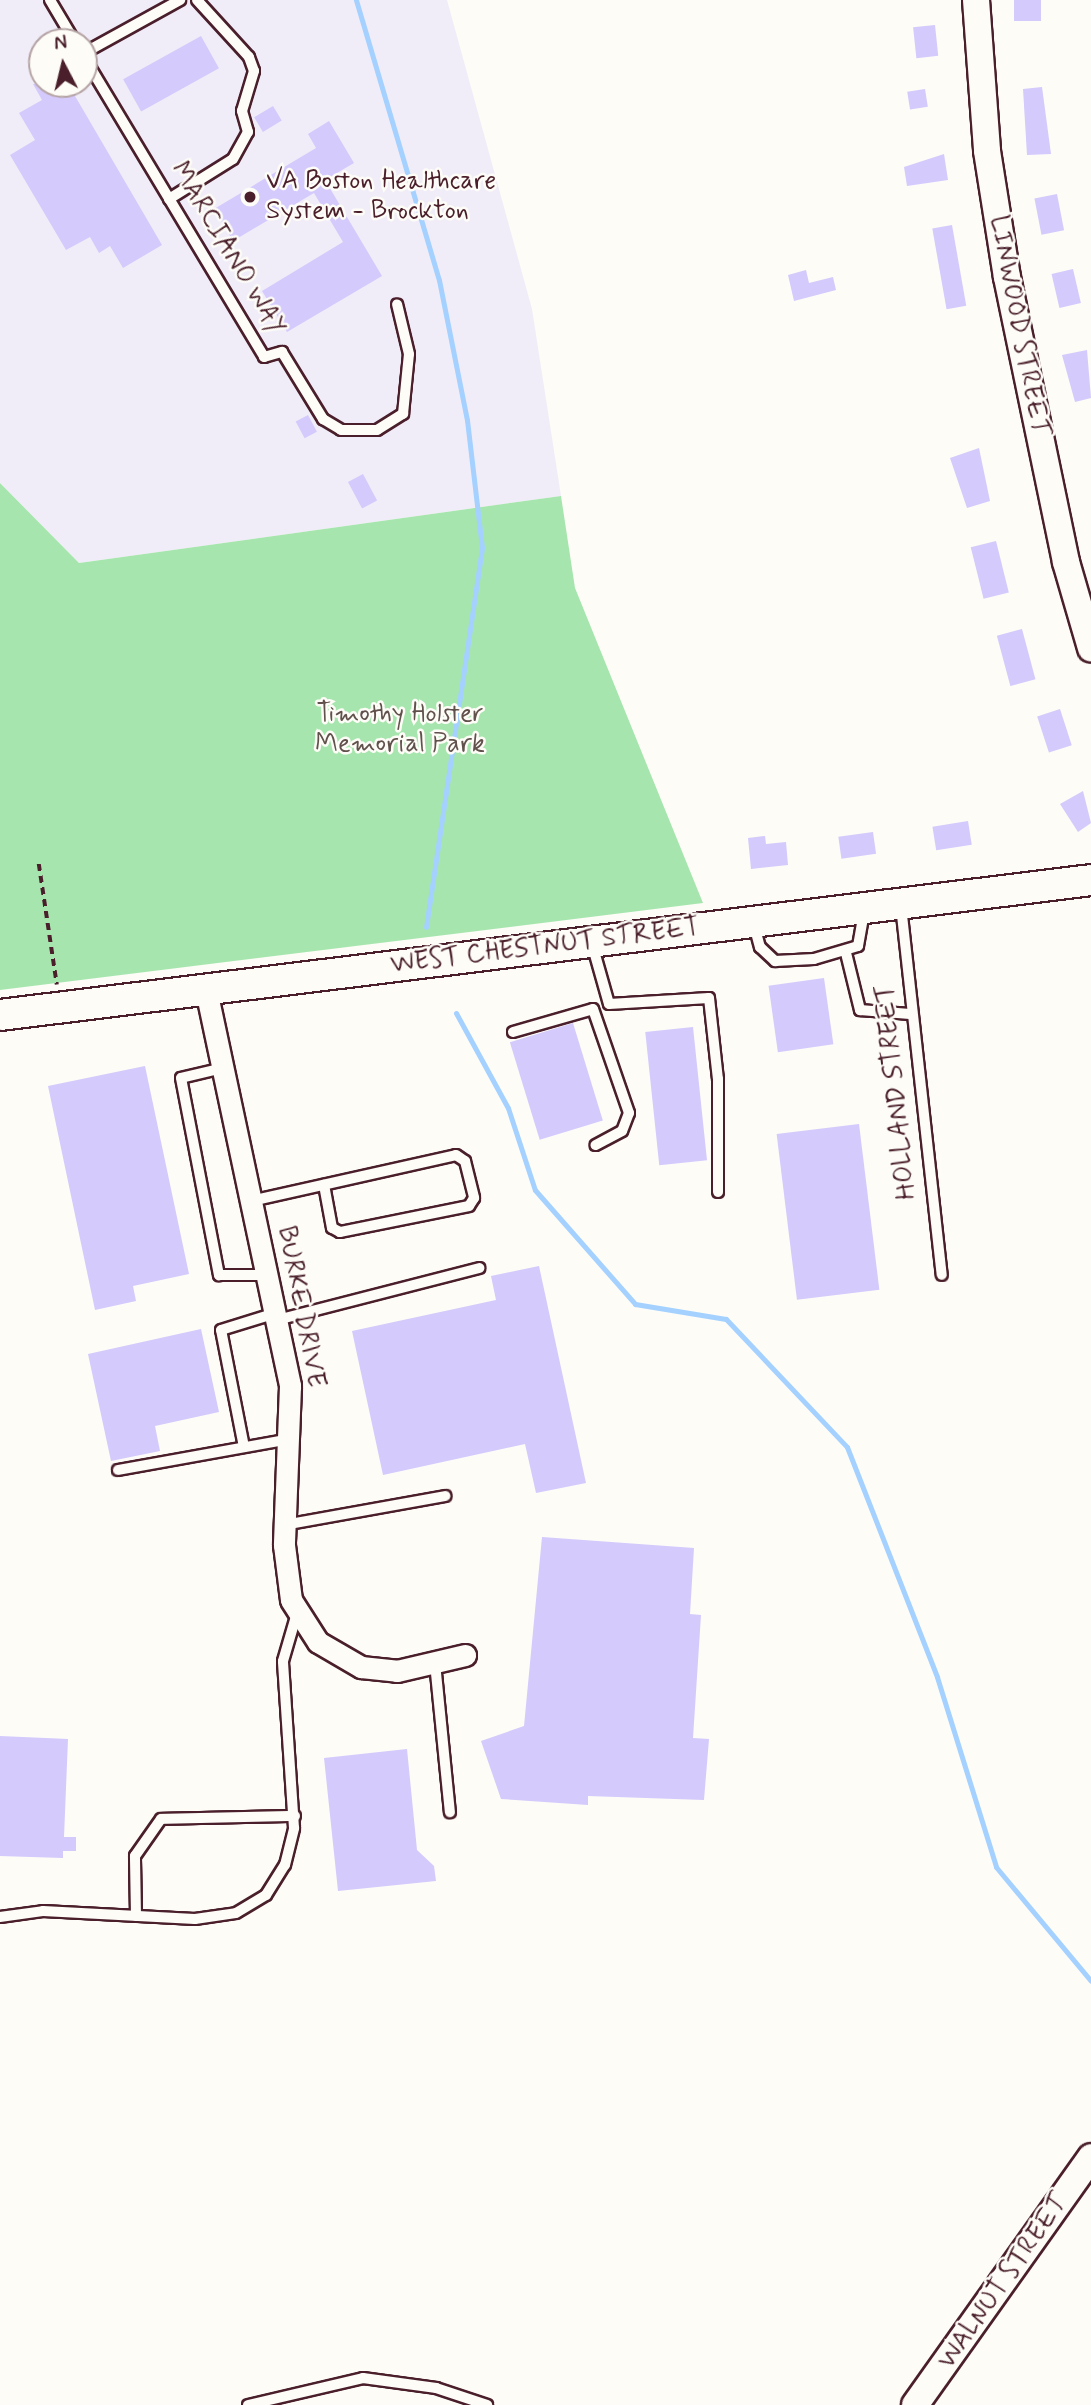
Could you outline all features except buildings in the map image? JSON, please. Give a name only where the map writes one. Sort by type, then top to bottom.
[{"type":"main road","name":"WEST CHESTNUT STREET","points":[[0,1015],[1091,880]]},
{"type":"street","name":"LINWOOD STREET","points":[[976,0],[995,213],[1066,562],[1091,648]]},
{"type":"street","name":"BURKE DRIVE","points":[[206,990],[291,1399],[284,1566],[297,1614],[318,1642],[353,1664],[397,1671],[465,1655]]},
{"type":"street","name":"WALNUT STREET","points":[[915,2405],[1091,2157]]},
{"type":"lane","points":[[50,0],[67,28]]},
{"type":"lane","points":[[98,47],[180,0]]},
{"type":"lane","points":[[169,198],[233,159],[247,132],[242,111],[254,71],[249,57],[197,0]]},
{"type":"lane","name":"MARCIANO WAY","points":[[98,79],[264,357],[282,352],[323,419],[341,430],[377,430],[402,414],[409,354],[397,304]]},
{"type":"lane","name":"HOLLAND STREET","points":[[901,903],[910,1014],[942,1275]]},
{"type":"lane","points":[[753,922],[760,947],[775,961],[846,953],[863,936],[864,908]]},
{"type":"lane","points":[[591,942],[609,1004]]},
{"type":"lane","points":[[846,953],[860,1010],[910,1014]]},
{"type":"lane","points":[[513,1032],[609,1004],[709,998],[718,1079],[718,1192]]},
{"type":"lane","points":[[593,1009],[629,1113],[622,1132],[596,1145]]},
{"type":"lane","points":[[223,1068],[181,1078],[219,1275],[267,1275]]},
{"type":"lane","points":[[251,1201],[456,1156],[465,1161],[474,1199],[469,1206],[340,1233],[332,1228],[324,1185]]},
{"type":"lane","points":[[244,1447],[221,1330],[479,1268]]},
{"type":"lane","points":[[118,1470],[290,1439]]},
{"type":"lane","points":[[284,1525],[445,1496]]},
{"type":"lane","points":[[0,1917],[43,1911],[219,1917],[253,1905],[285,1865],[295,1816],[283,1661],[297,1614]]},
{"type":"lane","points":[[435,1663],[450,1812]]},
{"type":"lane","points":[[135,1916],[135,1856],[161,1819],[295,1816]]},
{"type":"lane","points":[[248,2405],[363,2378],[412,2383],[487,2405]]},
{"type":"path","points":[[39,864],[61,1007]]},
{"type":"shaded area","name":"VA Boston Healthcare System - Brockton","points":[[0,0],[447,0],[532,309],[561,496],[79,563],[0,483]]},
{"type":"green space","name":"Timothy Holster Memorial Park","points":[[0,483],[79,563],[561,496],[575,588],[703,903],[0,990]]},
{"type":"waterway","points":[[356,0],[439,280],[467,420],[482,548],[426,927]]},
{"type":"waterway","points":[[456,1013],[508,1108],[535,1190],[635,1304],[726,1319],[847,1447],[937,1677],[996,1867],[1091,1981]]},
{"type":"place","name":"VA Boston Healthcare System - Brockton","points":[[250,197]]}]
